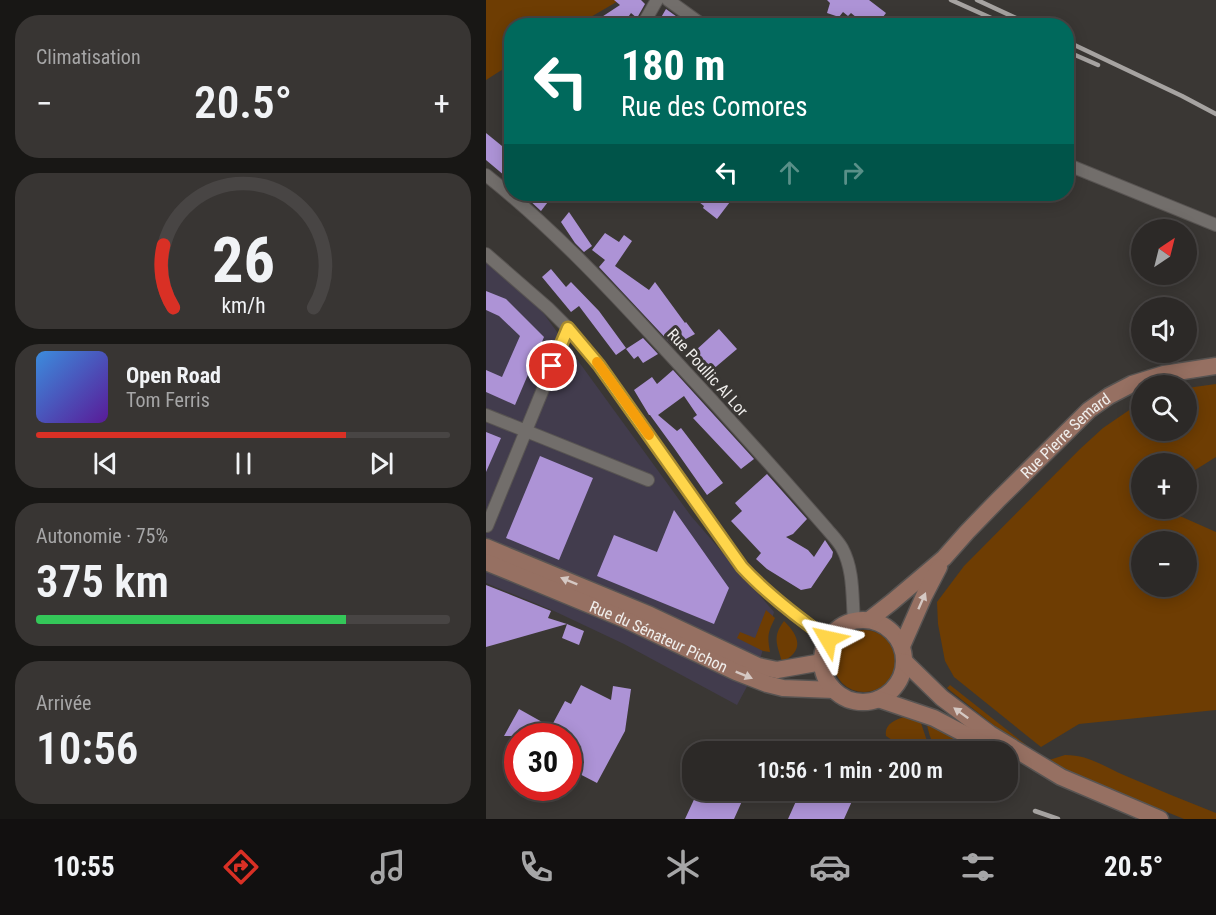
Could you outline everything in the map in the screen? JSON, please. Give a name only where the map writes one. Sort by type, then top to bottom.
[{"type":"main road","name":"Rue Pierre Semard","points":[[861,620],[892,602],[944,558],[998,500],[1089,410],[1132,384],[1164,374],[1216,366]]},
{"type":"main road","name":"Rue du Sénateur Pichon","points":[[486,547],[650,615],[758,666],[777,670],[822,662]]},
{"type":"main road","name":"Rue Pierre Semard","points":[[903,654],[924,596],[944,558]]},
{"type":"main road","name":"Rue du Sénateur Pichon","points":[[486,562],[624,619],[736,672],[767,684],[783,688],[834,690]]},
{"type":"main road","points":[[861,620],[876,622],[890,630],[896,636],[903,654],[904,671],[894,688],[887,695],[867,702],[849,700],[834,690],[828,682],[822,662],[828,639],[839,627],[861,620]]},
{"type":"main road","points":[[903,654],[942,699],[990,734],[1061,777],[1160,819]]},
{"type":"main road","points":[[878,699],[934,718],[978,741]]},
{"type":"main road","points":[[1018,762],[1057,784],[1139,819]]},
{"type":"street","points":[[647,18],[657,0]]},
{"type":"street","points":[[668,0],[693,18]]},
{"type":"street","points":[[1074,167],[1216,225]]},
{"type":"street","name":"Rue Poullic Al Lor","points":[[486,175],[504,189]]},
{"type":"street","name":"Rue Poullic Al Lor","points":[[518,201],[597,276],[827,529],[841,547],[847,561],[861,620]]},
{"type":"street","points":[[486,254],[521,283],[568,328],[599,365],[742,567],[787,609],[828,639]]},
{"type":"street","points":[[487,526],[568,328]]},
{"type":"street","points":[[486,414],[648,480]]},
{"type":"shaded area","points":[[486,0],[620,0],[589,18],[504,18],[504,68],[486,80]]},
{"type":"shaded area","points":[[486,247],[544,314],[691,516],[774,612],[758,666],[737,705],[624,644],[554,611],[486,583]]},
{"type":"shaded area","points":[[1216,384],[1216,457],[1197,469],[1197,453],[1131,453],[1131,519],[1187,519],[1216,532],[1216,710],[1079,724],[1041,747],[954,677],[945,661],[938,624],[937,602],[964,566],[1103,428],[1131,409],[1131,441],[1197,441],[1197,387]]},
{"type":"shaded area","points":[[766,610],[775,618],[769,634],[770,652],[763,651],[737,638],[740,632],[755,638]]},
{"type":"shaded area","points":[[784,621],[796,637],[797,648],[782,662],[777,636]]},
{"type":"shaded area","points":[[864,630],[881,635],[886,639],[890,644],[895,661],[890,678],[886,683],[881,687],[864,692],[847,687],[842,683],[838,678],[833,661],[838,644],[842,639],[847,635]]},
{"type":"shaded area","points":[[950,685],[1035,752],[1001,731],[947,688]]},
{"type":"shaded area","points":[[904,717],[920,720],[927,741],[896,741],[886,736],[888,726]]},
{"type":"shaded area","points":[[926,722],[966,741],[932,741]]},
{"type":"shaded area","points":[[1065,755],[1097,762],[1118,773],[1216,813],[1216,819],[1184,819],[1046,761]]},
{"type":"building","points":[[614,0],[641,0],[645,4],[637,18],[631,13],[628,18],[600,18],[620,5]]},
{"type":"building","points":[[827,0],[869,0],[886,13],[882,18],[857,18],[851,13],[848,16],[843,12],[839,17],[827,13],[830,3]]},
{"type":"building","points":[[666,9],[679,18],[661,18]]},
{"type":"building","points":[[486,133],[504,148],[504,175],[486,160]]},
{"type":"building","points":[[530,201],[549,201],[541,211]]},
{"type":"building","points":[[698,201],[731,201],[717,219],[703,208],[704,206]]},
{"type":"building","points":[[569,212],[592,246],[584,252],[561,222]]},
{"type":"building","points":[[605,233],[619,242],[624,235],[632,241],[615,266],[649,290],[655,282],[695,334],[673,346],[599,267],[605,260],[592,250]]},
{"type":"building","points":[[551,269],[566,287],[571,282],[599,311],[626,348],[616,355],[579,306],[571,312],[542,277]]},
{"type":"building","points":[[486,291],[506,299],[544,337],[515,405],[486,392],[486,370],[502,377],[520,336],[499,316],[486,310]]},
{"type":"building","points":[[719,329],[737,349],[711,371],[695,351]]},
{"type":"building","points":[[643,338],[658,354],[643,363],[638,356],[634,359],[626,349]]},
{"type":"building","points":[[673,370],[754,459],[741,469],[693,418],[697,415],[684,396],[658,415],[677,431],[681,428],[723,483],[707,495],[649,415],[634,390],[652,377],[657,384]]},
{"type":"building","points":[[486,432],[501,438],[486,472]]},
{"type":"building","points":[[540,456],[593,478],[559,560],[506,538]]},
{"type":"building","points":[[767,474],[807,519],[793,534],[786,537],[808,550],[814,557],[825,540],[833,552],[811,588],[801,590],[767,569],[756,559],[761,553],[731,521],[742,511],[735,503]]},
{"type":"building","points":[[674,510],[729,588],[714,624],[597,576],[614,535],[657,552]]},
{"type":"building","points":[[486,585],[551,611],[548,618],[567,624],[486,647]]},
{"type":"building","points":[[567,624],[584,631],[579,645],[562,638]]},
{"type":"building","points":[[581,685],[611,700],[613,686],[631,689],[625,731],[597,783],[582,775],[582,723],[553,723],[565,701],[571,704]]},
{"type":"building","points":[[519,709],[544,723],[511,723]]},
{"type":"building","points":[[693,801],[742,801],[734,819],[685,819]]},
{"type":"building","points":[[796,801],[852,801],[844,819],[788,819]]},
{"type":"railway","points":[[951,0],[991,18]]},
{"type":"railway","points":[[977,0],[1016,18]]},
{"type":"railway","points":[[1074,45],[1216,114]]},
{"type":"railway","points":[[1074,54],[1098,65]]},
{"type":"railway","points":[[1035,811],[1058,819]]},
{"type":"slow traffic","points":[[597,362],[649,435]]},
{"type":"route","points":[[552,366],[568,328],[599,365],[742,567],[787,609],[828,639]]}]
